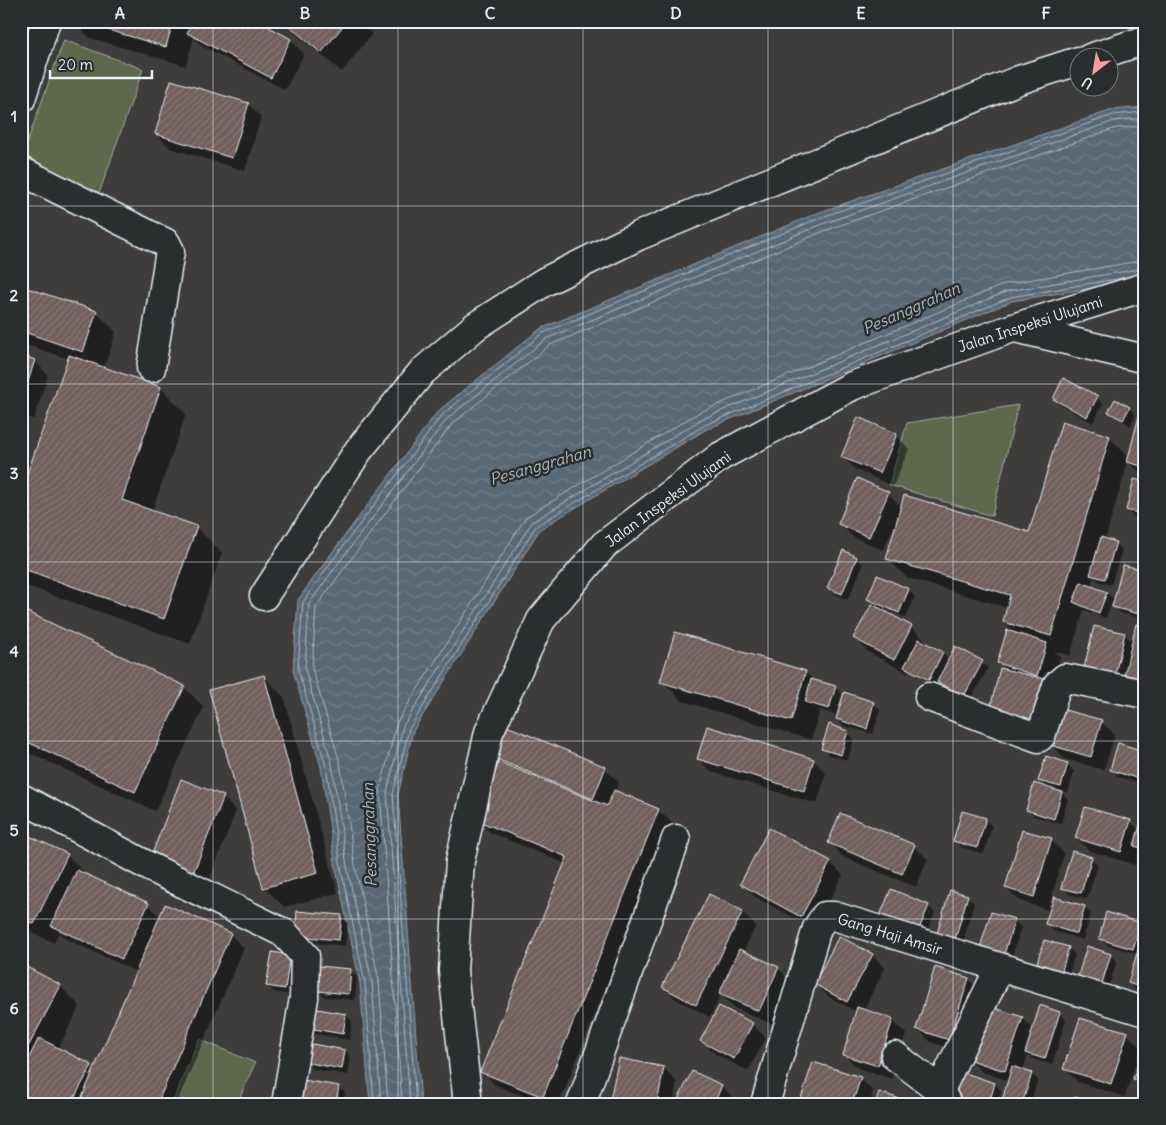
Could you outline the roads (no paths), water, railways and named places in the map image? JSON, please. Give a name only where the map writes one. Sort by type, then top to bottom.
[{"type":"street","points":[[21,99],[46,21]]},
{"type":"street","points":[[1118,49],[1145,40]]},
{"type":"street","points":[[264,596],[358,451],[422,372],[476,326],[544,282],[638,236],[1019,80],[1068,64]]},
{"type":"street","points":[[21,172],[166,242],[170,252],[151,368]]},
{"type":"street","name":"Jalan Inspeksi Ulujami","points":[[468,1104],[453,971],[460,862],[489,732],[541,620],[604,545],[721,456],[852,386],[1013,328],[1145,287]]},
{"type":"street","points":[[1013,328],[1145,359]]},
{"type":"street","points":[[929,696],[1038,738],[1057,685],[1065,678],[1145,694]]},
{"type":"street","points":[[21,798],[150,867],[284,933],[305,956],[304,998],[286,1104]]},
{"type":"street","points":[[581,1104],[676,839]]},
{"type":"street","name":"Gang Haji Amsir","points":[[765,1104],[817,928],[825,916],[834,916],[1145,1012]]},
{"type":"street","points":[[895,1056],[943,1097],[1000,967]]},
{"type":"water","name":"Pesanggrahan","points":[[1145,107],[1145,279],[1012,301],[707,429],[540,529],[413,731],[398,795],[421,1104],[370,1104],[360,983],[336,869],[321,767],[293,670],[298,600],[438,411],[540,329],[820,212],[1112,110]]}]
